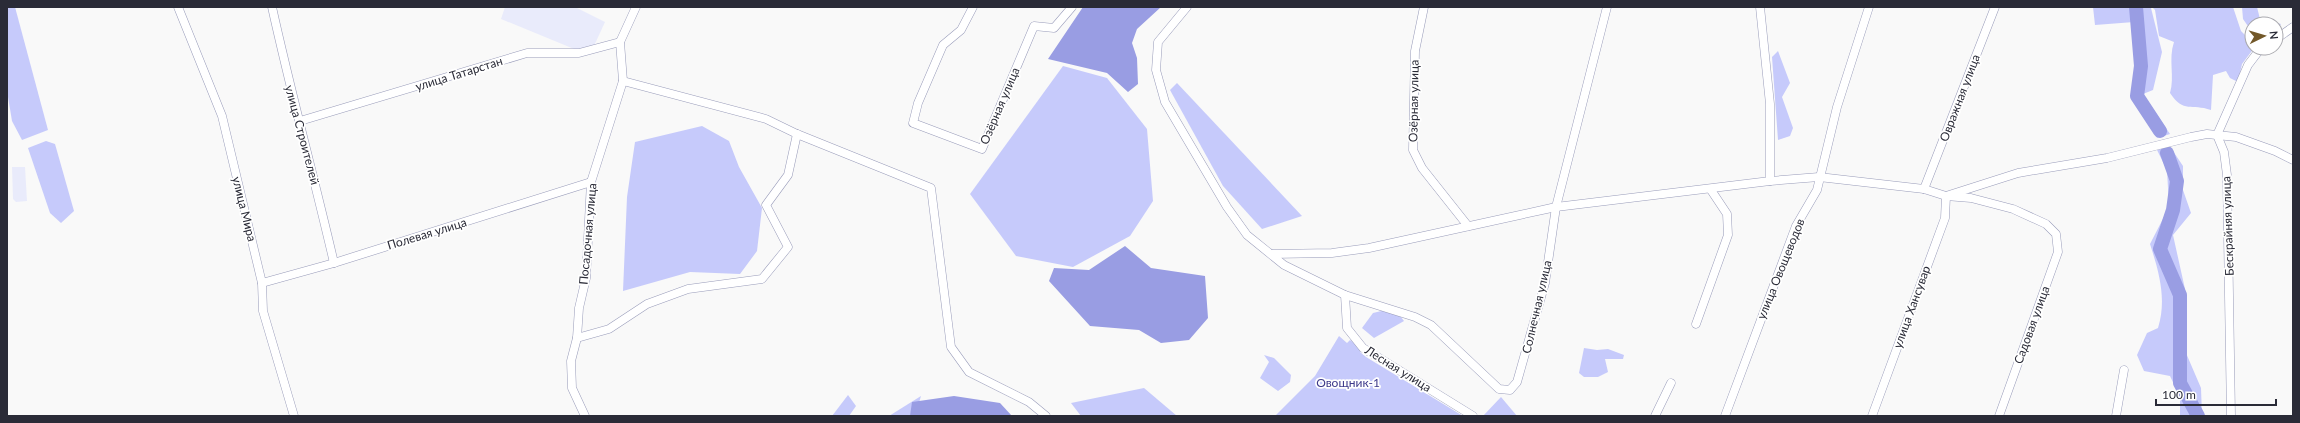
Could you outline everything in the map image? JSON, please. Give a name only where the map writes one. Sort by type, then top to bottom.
[{"type":"street","name":"улица Мира","points":[[178,7],[222,116],[262,283],[263,311],[294,416]]},
{"type":"street","name":"улица Строителей","points":[[272,7],[291,96],[300,121],[334,263]]},
{"type":"street","name":"Посадочная улица","points":[[585,416],[572,388],[571,361],[577,338],[579,308],[586,278],[591,182],[622,81],[620,42],[636,7]]},
{"type":"street","name":"Озёрная улица","points":[[973,7],[961,30],[943,45],[918,103],[913,123],[982,149],[1034,26],[1054,28],[1072,7]]},
{"type":"street","points":[[1186,7],[1158,42],[1156,70],[1165,102],[1227,207],[1246,235],[1284,265],[1345,295]]},
{"type":"street","name":"Озёрная улица","points":[[1424,7],[1415,51],[1413,150],[1422,168],[1468,226]]},
{"type":"street","name":"Солнечная улица","points":[[1345,295],[1415,317],[1431,325],[1499,389],[1510,390],[1517,382],[1543,290],[1556,207],[1607,7]]},
{"type":"street","points":[[1760,7],[1770,104],[1770,181]]},
{"type":"street","name":"улица Овощеводов","points":[[1725,416],[1796,226],[1817,190],[1836,107],[1869,7]]},
{"type":"street","name":"Овражная улица","points":[[1924,189],[1995,7]]},
{"type":"street","points":[[2284,33],[2293,27]]},
{"type":"street","name":"улица Татарстан","points":[[300,121],[527,53],[579,53],[620,42]]},
{"type":"street","points":[[2217,135],[2248,65],[2255,56]]},
{"type":"street","points":[[622,81],[766,119],[797,134],[931,188],[951,347],[969,372],[1029,402],[1046,416]]},
{"type":"street","points":[[577,338],[609,329],[647,304],[688,289],[762,279],[788,247],[766,205],[788,174],[797,134]]},
{"type":"street","points":[[1272,254],[1332,253],[1354,250],[1556,207],[1711,190],[1770,181],[1819,177],[1924,189],[1946,196],[2018,173],[2107,158],[2191,137],[2217,135],[2236,137],[2275,151],[2293,160]]},
{"type":"street","name":"Бескрайняя улица","points":[[2217,135],[2224,152],[2227,191],[2231,416]]},
{"type":"street","name":"Полевая улица","points":[[262,283],[334,263],[591,182]]},
{"type":"street","points":[[1696,324],[1728,235],[1727,214],[1711,190]]},
{"type":"street","name":"Садовая улица","points":[[1946,196],[1971,198],[2013,209],[2046,224],[2056,234],[2058,252],[2000,416]]},
{"type":"street","name":"улица Хансувар","points":[[1872,416],[1945,218],[1946,196]]},
{"type":"street","name":"Лесная улица","points":[[1345,295],[1347,328],[1363,348],[1473,416]]},
{"type":"street","points":[[2116,416],[2124,370]]},
{"type":"street","points":[[1655,416],[1671,383]]},
{"type":"shaded area","points":[[505,7],[575,7],[605,22],[594,46],[579,51],[501,19]]},
{"type":"shaded area","points":[[1083,7],[1161,7],[1137,29],[1132,43],[1137,58],[1138,84],[1128,92],[1107,73],[1048,59]]},
{"type":"shaded area","points":[[12,167],[25,167],[27,201],[16,202],[13,199]]},
{"type":"shaded area","points":[[1125,246],[1151,268],[1205,276],[1208,318],[1189,340],[1161,343],[1139,330],[1090,326],[1049,281],[1054,268],[1089,270]]},
{"type":"shaded area","points":[[954,396],[1000,403],[1012,416],[910,416],[912,402]]},
{"type":"green space","points":[[7,7],[15,7],[48,130],[22,140],[12,121],[7,91]]},
{"type":"green space","points":[[2093,7],[2151,8],[2162,52],[2153,90],[2143,94],[2170,134],[2157,138],[2133,96],[2139,53],[2134,22],[2095,25]]},
{"type":"green space","points":[[2152,7],[2233,7],[2241,31],[2244,34],[2244,56],[2248,56],[2242,64],[2238,82],[2230,78],[2226,71],[2213,75],[2211,110],[2184,106],[2180,104],[2170,93],[2172,81],[2172,48],[2174,42],[2159,36],[2155,10]]},
{"type":"green space","points":[[2242,7],[2257,7],[2259,16],[2244,16],[2244,20]]},
{"type":"green space","points":[[1778,51],[1790,83],[1782,97],[1793,128],[1790,136],[1778,140],[1772,57]]},
{"type":"green space","points":[[1063,66],[1107,78],[1147,129],[1153,201],[1130,236],[1073,267],[1016,256],[970,194]]},
{"type":"green space","points":[[1177,83],[1302,216],[1262,229],[1223,186],[1170,90]]},
{"type":"green space","points":[[702,126],[729,141],[739,167],[762,208],[757,251],[740,274],[690,272],[623,291],[627,197],[635,142]]},
{"type":"green space","points":[[46,141],[55,144],[74,211],[61,223],[50,213],[28,148]]},
{"type":"green space","points":[[2169,145],[2183,166],[2183,190],[2191,213],[2173,235],[2185,289],[2180,339],[2201,388],[2202,416],[2180,416],[2180,397],[2170,376],[2144,371],[2137,355],[2147,333],[2158,328],[2161,317],[2161,286],[2150,244],[2169,207],[2167,170],[2157,150]]},
{"type":"green space","points":[[1394,308],[1404,321],[1374,338],[1362,328],[1373,313]]},
{"type":"green space","name":"Овощник-1","points":[[1339,336],[1347,343],[1350,340],[1362,349],[1360,352],[1366,357],[1463,416],[1275,416],[1315,376]]},
{"type":"green space","points":[[1584,348],[1597,350],[1608,349],[1624,355],[1623,359],[1605,359],[1608,372],[1598,377],[1584,377],[1579,373]]},
{"type":"green space","points":[[1264,355],[1274,358],[1291,375],[1290,382],[1278,391],[1260,378],[1269,362]]},
{"type":"green space","points":[[1144,388],[1177,416],[1081,416],[1071,403]]},
{"type":"green space","points":[[848,395],[856,406],[849,416],[832,416]]},
{"type":"green space","points":[[921,396],[915,416],[889,416]]},
{"type":"green space","points":[[1501,397],[1517,416],[1483,416]]},
{"type":"waterway","points":[[2136,7],[2141,66],[2137,96],[2160,131]]},
{"type":"waterway","points":[[2167,153],[2177,181],[2173,210],[2160,249],[2180,295],[2180,383],[2198,416]]}]
